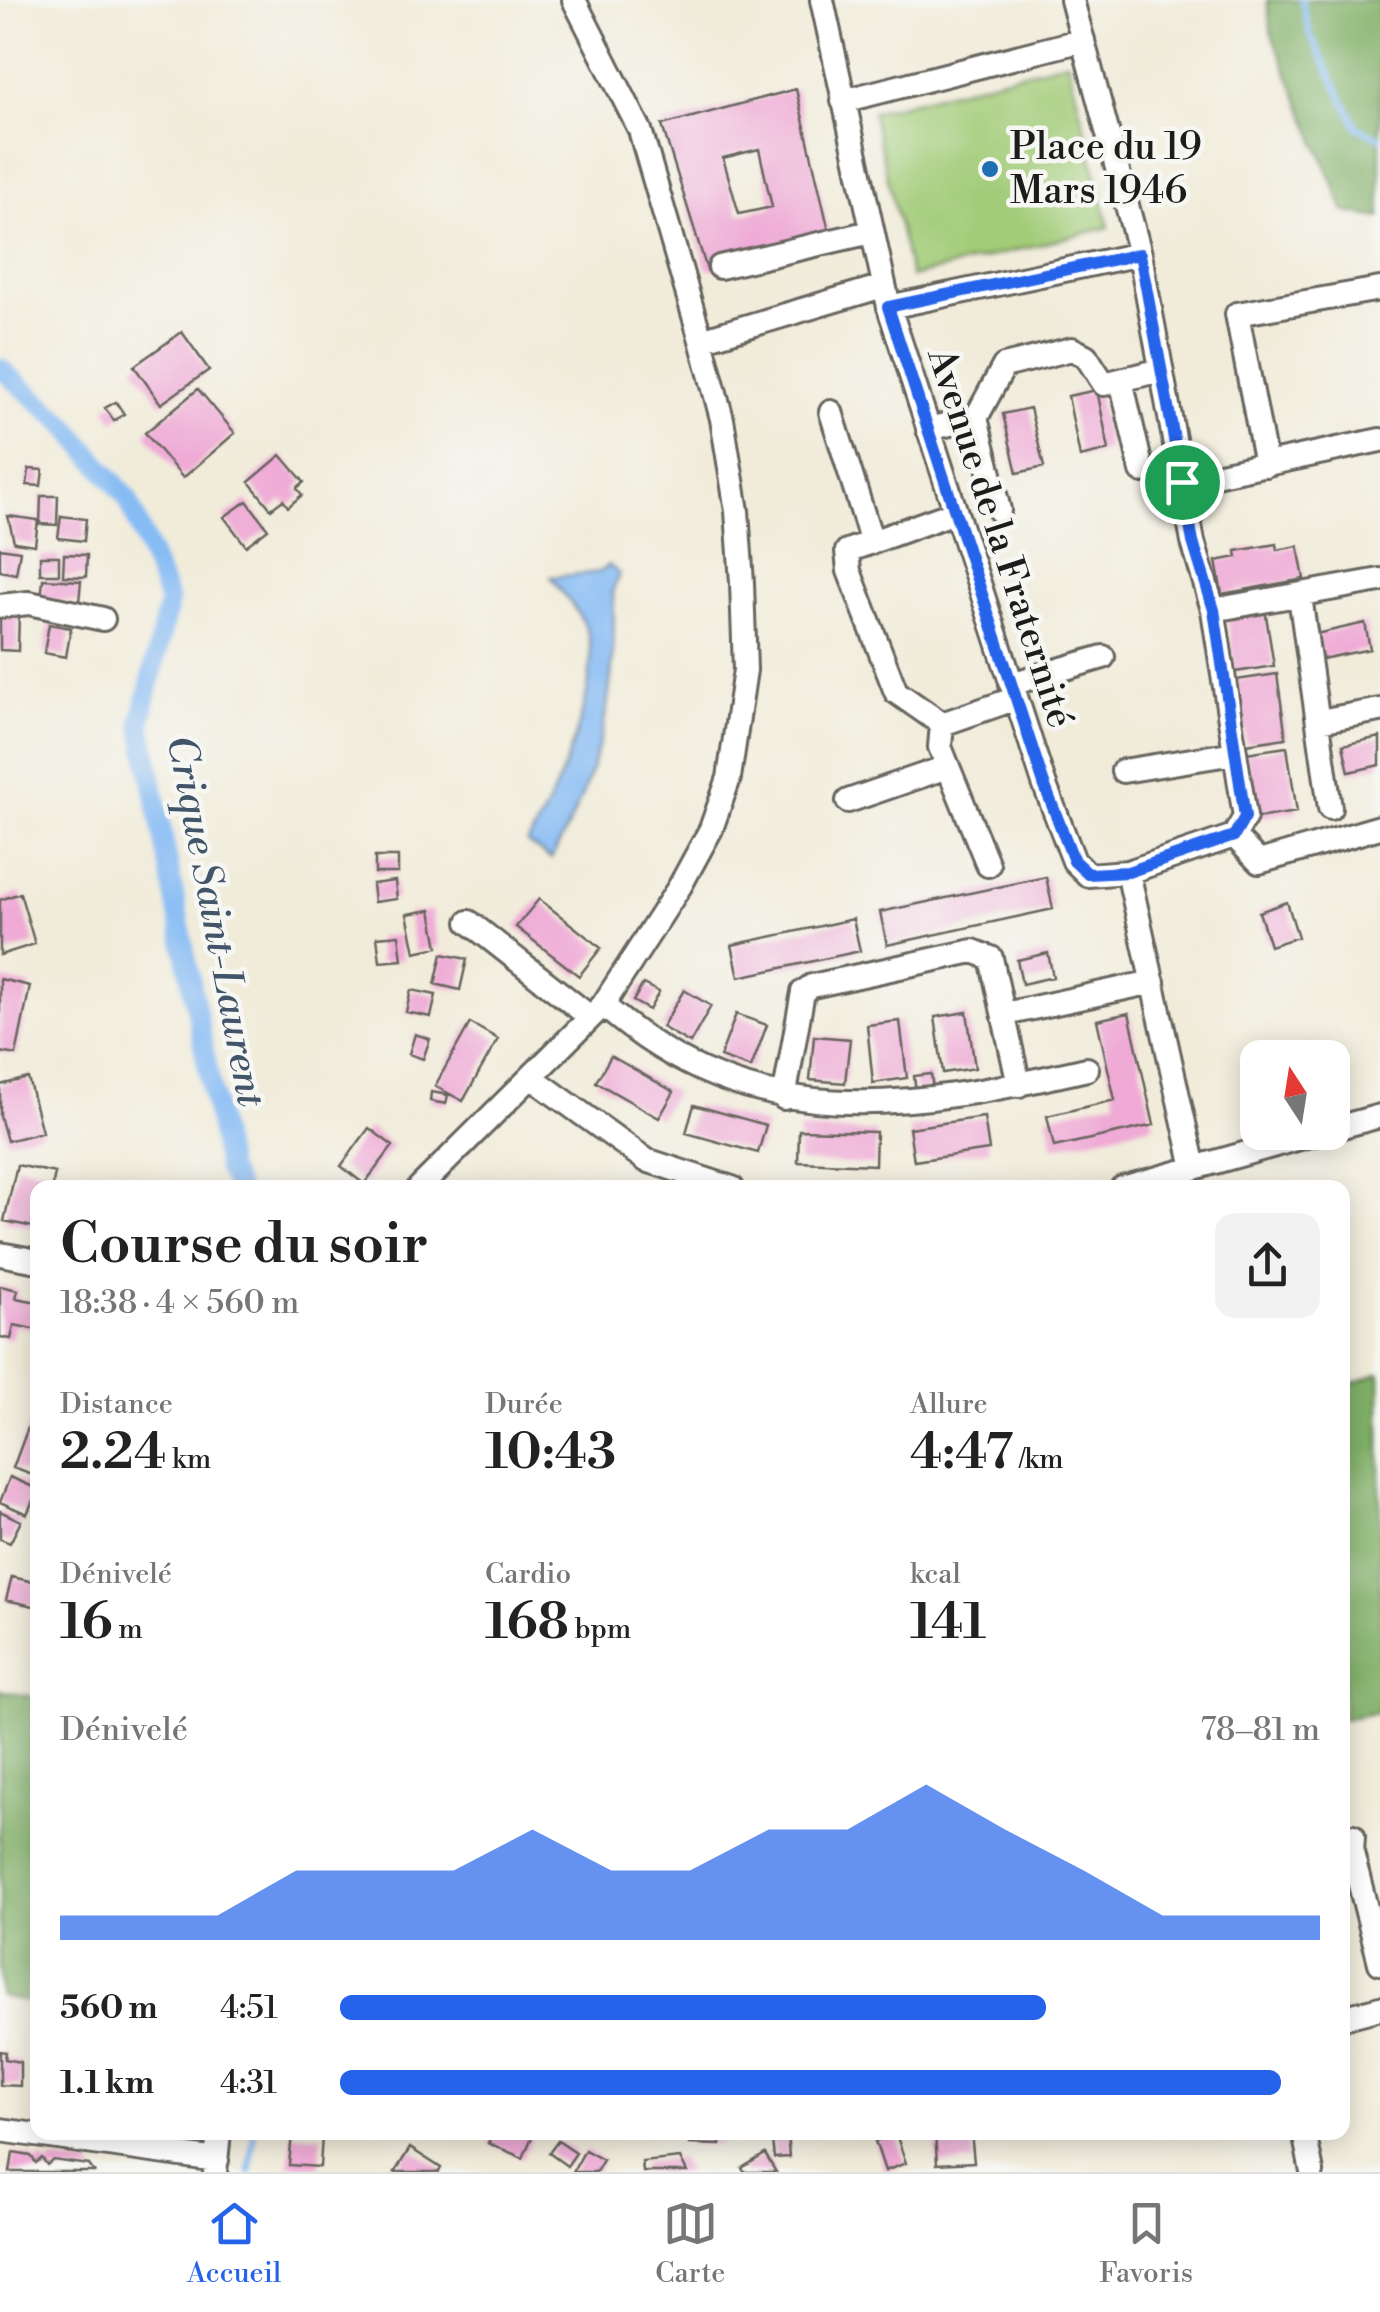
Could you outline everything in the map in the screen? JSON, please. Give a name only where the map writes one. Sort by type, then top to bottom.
[{"type":"street","points":[[427,1180],[597,1011],[642,950],[710,829],[730,778],[746,670],[737,511],[722,419],[640,130],[574,0]]},
{"type":"street","name":"Avenue de la Fraternité","points":[[822,0],[886,296],[1012,691],[1074,861],[1088,874],[1128,872]]},
{"type":"street","points":[[1072,0],[1140,254],[1193,542],[1214,610],[1245,817],[1234,836],[1128,872],[1194,1168]]},
{"type":"street","points":[[843,102],[1084,40]]},
{"type":"street","points":[[720,267],[872,232]]},
{"type":"street","points":[[701,340],[886,296],[1140,254]]},
{"type":"street","points":[[1266,465],[1237,314],[1380,289]]},
{"type":"street","points":[[999,510],[976,418],[1004,366],[1072,349],[1086,356],[1104,384],[1161,370]]},
{"type":"street","points":[[1121,380],[1142,471]]},
{"type":"street","points":[[832,412],[871,538]]},
{"type":"street","points":[[928,429],[976,418]]},
{"type":"street","points":[[1182,482],[1380,440]]},
{"type":"street","points":[[942,724],[896,692],[849,571],[846,551],[871,538],[956,512]]},
{"type":"street","points":[[1214,610],[1380,580]]},
{"type":"street","points":[[1300,596],[1330,808]]},
{"type":"street","points":[[0,606],[28,603],[103,619]]},
{"type":"street","points":[[942,724],[1012,691],[1103,657]]},
{"type":"street","points":[[1319,721],[1380,710]]},
{"type":"street","points":[[942,724],[940,747],[988,865]]},
{"type":"street","points":[[1123,771],[1234,752]]},
{"type":"street","points":[[848,801],[947,767]]},
{"type":"street","points":[[1234,836],[1259,862],[1380,827]]},
{"type":"street","points":[[469,922],[660,1050],[742,1088],[784,1098],[842,1104],[1019,1085],[1087,1070]]},
{"type":"street","points":[[784,1098],[798,999],[812,986],[982,952],[991,958],[1019,1085]]},
{"type":"street","points":[[1005,1014],[1153,982]]},
{"type":"street","points":[[531,1077],[646,1160],[707,1180]]},
{"type":"street","points":[[1350,1124],[1380,1116]]},
{"type":"street","points":[[1151,1180],[1258,1150]]},
{"type":"street","points":[[0,1254],[30,1260]]},
{"type":"street","points":[[1353,1836],[1352,1853],[1380,1963]]},
{"type":"street","points":[[1350,2016],[1380,2008]]},
{"type":"street","points":[[0,2130],[30,2135]]},
{"type":"street","points":[[60,2140],[216,2166],[219,2140]]},
{"type":"street","points":[[1306,2140],[1312,2172]]},
{"type":"green space","points":[[1267,0],[1380,0],[1380,218],[1345,212],[1271,33]]},
{"type":"green space","name":"Place du 19 Mars 1946","points":[[1068,61],[1109,227],[911,277],[872,112]]},
{"type":"green space","points":[[1380,1373],[1380,1712],[1350,1718],[1350,1384]]},
{"type":"green space","points":[[0,1690],[30,1696],[30,2002],[0,1996]]},
{"type":"water","points":[[609,565],[619,574],[613,590],[612,662],[603,729],[582,794],[551,859],[527,843],[551,798],[574,738],[584,707],[590,650],[583,622],[551,577],[600,572]]},
{"type":"building","points":[[796,89],[832,244],[707,270],[662,125]],"holes":[[[759,149],[772,207],[739,214],[723,158]]]},
{"type":"building","points":[[182,332],[209,370],[161,404],[134,366]]},
{"type":"building","points":[[198,389],[235,433],[183,478],[145,433]]},
{"type":"building","points":[[1097,390],[1109,450],[1080,457],[1068,396]]},
{"type":"building","points":[[116,402],[124,414],[114,421],[105,408]]},
{"type":"building","points":[[1030,408],[1044,467],[1017,473],[1003,414]]},
{"type":"building","points":[[281,455],[304,482],[297,488],[302,495],[288,507],[283,500],[271,509],[249,482]]},
{"type":"building","points":[[29,469],[43,470],[41,486],[27,485]]},
{"type":"building","points":[[41,496],[58,496],[57,525],[40,524]]},
{"type":"building","points":[[247,501],[268,529],[246,546],[224,517]]},
{"type":"building","points":[[8,516],[38,520],[35,545],[14,542]]},
{"type":"building","points":[[61,516],[86,519],[84,541],[58,538]]},
{"type":"building","points":[[1276,544],[1277,550],[1298,546],[1304,579],[1222,594],[1216,561],[1237,557],[1236,551]]},
{"type":"building","points":[[0,548],[20,551],[16,574],[0,571]]},
{"type":"building","points":[[64,554],[87,555],[86,577],[63,576]]},
{"type":"building","points":[[40,556],[59,556],[59,574],[40,574]]},
{"type":"building","points":[[43,579],[81,581],[79,602],[41,600]]},
{"type":"building","points":[[1265,609],[1274,666],[1235,672],[1227,615]]},
{"type":"building","points":[[0,612],[19,613],[18,651],[0,650]]},
{"type":"building","points":[[1365,623],[1370,649],[1322,659],[1316,634]]},
{"type":"building","points":[[49,624],[71,628],[66,657],[44,653]]},
{"type":"building","points":[[1277,674],[1286,738],[1246,744],[1236,680]]},
{"type":"building","points":[[1380,737],[1380,765],[1349,772],[1343,745]]},
{"type":"building","points":[[1287,747],[1297,812],[1256,818],[1246,753]]},
{"type":"building","points":[[375,857],[398,857],[398,873],[375,873]]},
{"type":"building","points":[[1046,877],[1053,909],[887,945],[880,912]]},
{"type":"building","points":[[395,881],[397,899],[374,902],[372,884]]},
{"type":"building","points":[[20,893],[35,944],[0,955],[0,900]]},
{"type":"building","points":[[539,899],[601,948],[579,976],[516,927]]},
{"type":"building","points":[[1287,902],[1298,937],[1270,946],[1259,912]]},
{"type":"building","points":[[431,910],[438,947],[415,952],[407,914]]},
{"type":"building","points":[[853,919],[860,951],[739,977],[732,945]]},
{"type":"building","points":[[399,935],[402,960],[380,962],[377,937]]},
{"type":"building","points":[[1048,953],[1053,977],[1022,984],[1017,960]]},
{"type":"building","points":[[442,954],[467,959],[460,990],[435,984]]},
{"type":"building","points":[[0,979],[30,986],[16,1055],[0,1052]]},
{"type":"building","points":[[643,984],[659,992],[649,1010],[633,1001]]},
{"type":"building","points":[[411,990],[436,995],[431,1017],[406,1012]]},
{"type":"building","points":[[684,990],[711,1006],[690,1043],[662,1027]]},
{"type":"building","points":[[967,1012],[975,1068],[943,1073],[935,1017]]},
{"type":"building","points":[[1129,1013],[1154,1125],[1054,1147],[1047,1116],[1115,1100],[1097,1020]]},
{"type":"building","points":[[736,1014],[767,1025],[751,1068],[720,1057]]},
{"type":"building","points":[[900,1021],[907,1078],[873,1083],[867,1025]]},
{"type":"building","points":[[470,1023],[498,1039],[463,1101],[435,1086]]},
{"type":"building","points":[[415,1034],[430,1039],[423,1059],[409,1054]]},
{"type":"building","points":[[814,1036],[850,1039],[845,1083],[810,1080]]},
{"type":"building","points":[[611,1056],[674,1092],[659,1118],[596,1082]]},
{"type":"building","points":[[931,1074],[933,1089],[916,1092],[914,1076]]},
{"type":"building","points":[[28,1078],[42,1132],[7,1141],[0,1116],[0,1085]]},
{"type":"building","points":[[431,1092],[448,1095],[446,1104],[430,1101]]},
{"type":"building","points":[[694,1105],[766,1125],[758,1153],[686,1133]]},
{"type":"building","points":[[984,1117],[989,1150],[914,1161],[909,1128]]},
{"type":"building","points":[[369,1128],[393,1146],[367,1180],[359,1180],[341,1166]]},
{"type":"building","points":[[799,1130],[876,1132],[875,1165],[798,1162]]},
{"type":"building","points":[[17,1165],[55,1173],[54,1180],[30,1180],[30,1226],[4,1221]]},
{"type":"building","points":[[0,1286],[18,1290],[16,1298],[30,1301],[30,1328],[14,1325],[11,1339],[0,1337]]},
{"type":"building","points":[[30,1422],[30,1474],[13,1468]]},
{"type":"building","points":[[10,1477],[30,1486],[27,1514],[0,1502]]},
{"type":"building","points":[[0,1511],[21,1521],[10,1543],[0,1539]]},
{"type":"building","points":[[12,1577],[30,1581],[30,1605],[6,1600]]},
{"type":"building","points":[[0,2051],[6,2052],[5,2059],[20,2062],[20,2086],[0,2085]]},
{"type":"building","points":[[291,2140],[322,2140],[320,2167],[289,2165]]},
{"type":"building","points":[[489,2140],[531,2140],[523,2158],[488,2143]]},
{"type":"building","points":[[689,2140],[720,2140],[720,2145],[689,2144]]},
{"type":"building","points":[[772,2140],[788,2140],[789,2157],[774,2158]]},
{"type":"building","points":[[898,2140],[906,2163],[885,2171],[875,2141]]},
{"type":"building","points":[[936,2140],[972,2140],[974,2162],[937,2164]]},
{"type":"building","points":[[558,2141],[576,2153],[567,2166],[549,2153]]},
{"type":"building","points":[[410,2148],[441,2168],[439,2172],[395,2172]]},
{"type":"building","points":[[585,2150],[603,2160],[596,2172],[573,2172]]},
{"type":"building","points":[[13,2153],[31,2156],[36,2163],[42,2158],[47,2165],[53,2160],[89,2165],[94,2172],[10,2172]]},
{"type":"building","points":[[765,2154],[776,2172],[744,2172],[742,2168]]},
{"type":"building","points":[[680,2158],[687,2172],[643,2172],[642,2162]]},
{"type":"waterway","points":[[1301,0],[1310,34],[1357,127],[1380,138]]},
{"type":"waterway","name":"Crique Saint-Laurent","points":[[0,368],[66,425],[128,499],[169,601],[141,722],[227,1169],[233,1180]]},
{"type":"waterway","points":[[250,2172],[253,2140]]},
{"type":"place","name":"Place du 19 Mars 1946","points":[[990,169]]},
{"type":"route","points":[[1140,254],[1182,482],[1193,542],[1214,610],[1245,817],[1234,836],[1128,872],[1088,874],[1074,861],[1014,699],[888,307],[1140,254]]}]
